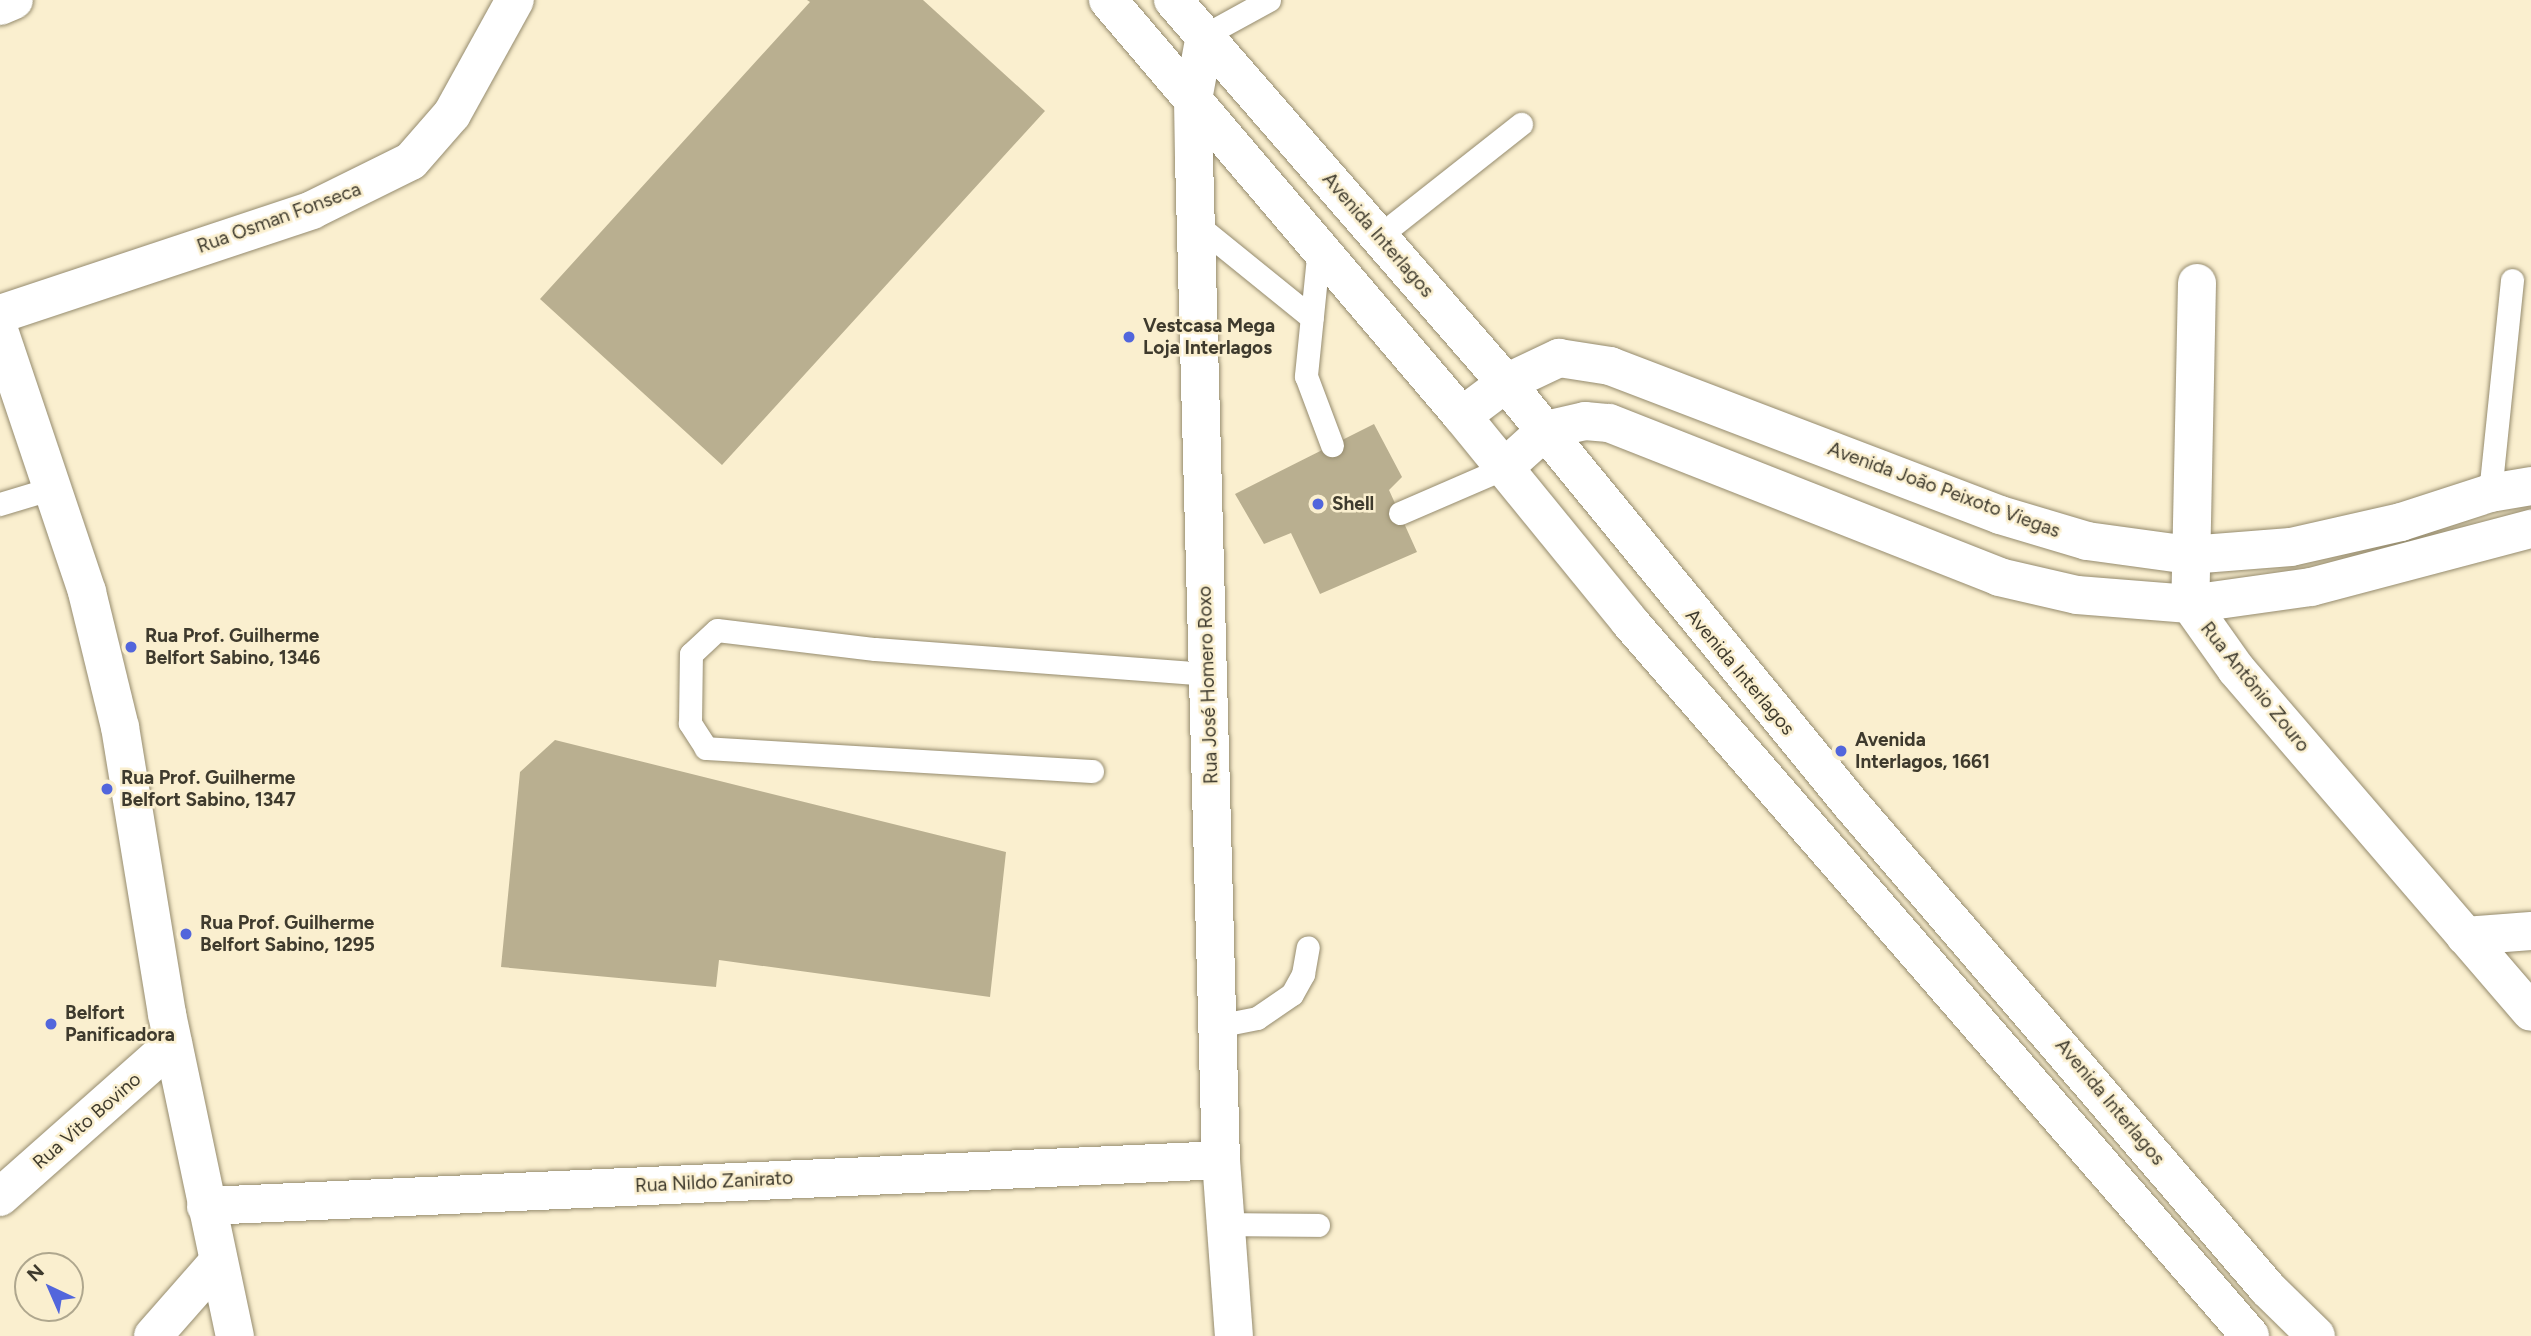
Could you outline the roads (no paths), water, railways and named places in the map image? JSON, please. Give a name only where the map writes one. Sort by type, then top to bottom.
[{"type":"street","points":[[0,6],[14,0]]},
{"type":"street","name":"Rua Osman Fonseca","points":[[0,314],[312,209],[373,184],[411,161],[452,114],[515,0]]},
{"type":"street","points":[[1108,0],[1462,416],[1629,621],[2250,1336]]},
{"type":"street","name":"Avenida Interlagos","points":[[1173,0],[1546,430],[1658,573],[1850,803],[2268,1289],[2316,1336]]},
{"type":"street","name":"Rua José Homero Roxo","points":[[1205,35],[1193,100],[1206,674],[1221,1160],[1234,1336]]},
{"type":"street","name":"Rua Antônio Zouro","points":[[2197,283],[2190,604],[2236,670],[2531,1012]]},
{"type":"street","points":[[0,333],[87,592],[120,727],[173,1044],[235,1336]]},
{"type":"street","name":"Avenida João Peixoto Viegas","points":[[1462,416],[1506,383],[1559,358],[1610,366],[2000,515],[2087,541],[2189,555],[2291,547],[2401,522],[2490,493],[2531,486]]},
{"type":"street","points":[[1504,468],[1546,430],[1585,421],[1636,432],[1999,578],[2077,595],[2190,604],[2311,587],[2531,529]]},
{"type":"street","points":[[2465,936],[2531,931]]},
{"type":"street","name":"Rua Vito Bovino","points":[[0,1197],[173,1044]]},
{"type":"street","name":"Rua Nildo Zanirato","points":[[206,1206],[1221,1160]]},
{"type":"street","points":[[162,1331],[218,1262]]},
{"type":"lane","points":[[1205,35],[1269,0]]},
{"type":"lane","points":[[1379,236],[1521,124]]},
{"type":"lane","points":[[1196,224],[1311,318]]},
{"type":"lane","points":[[1319,247],[1306,376],[1332,445]]},
{"type":"lane","points":[[2490,493],[2512,280]]},
{"type":"lane","points":[[1400,513],[1504,468]]},
{"type":"lane","points":[[0,504],[53,488]]},
{"type":"lane","points":[[1093,771],[706,748],[690,723],[691,654],[718,630],[875,649],[1206,674]]},
{"type":"lane","points":[[1217,1026],[1257,1018],[1292,994],[1303,974],[1308,947]]},
{"type":"lane","points":[[1226,1224],[1318,1226]]},
{"type":"place","name":"Vestcasa Mega Loja Interlagos","points":[[1129,337]]},
{"type":"place","name":"Shell","points":[[1318,504]]},
{"type":"place","name":"Rua Prof. Guilherme Belfort Sabino, 1346","points":[[131,647]]},
{"type":"place","name":"Avenida Interlagos, 1661","points":[[1841,751]]},
{"type":"place","name":"Rua Prof. Guilherme Belfort Sabino, 1347","points":[[107,789]]},
{"type":"place","name":"Rua Prof. Guilherme Belfort Sabino, 1295","points":[[186,934]]},
{"type":"place","name":"Belfort Panificadora","points":[[51,1024]]}]
